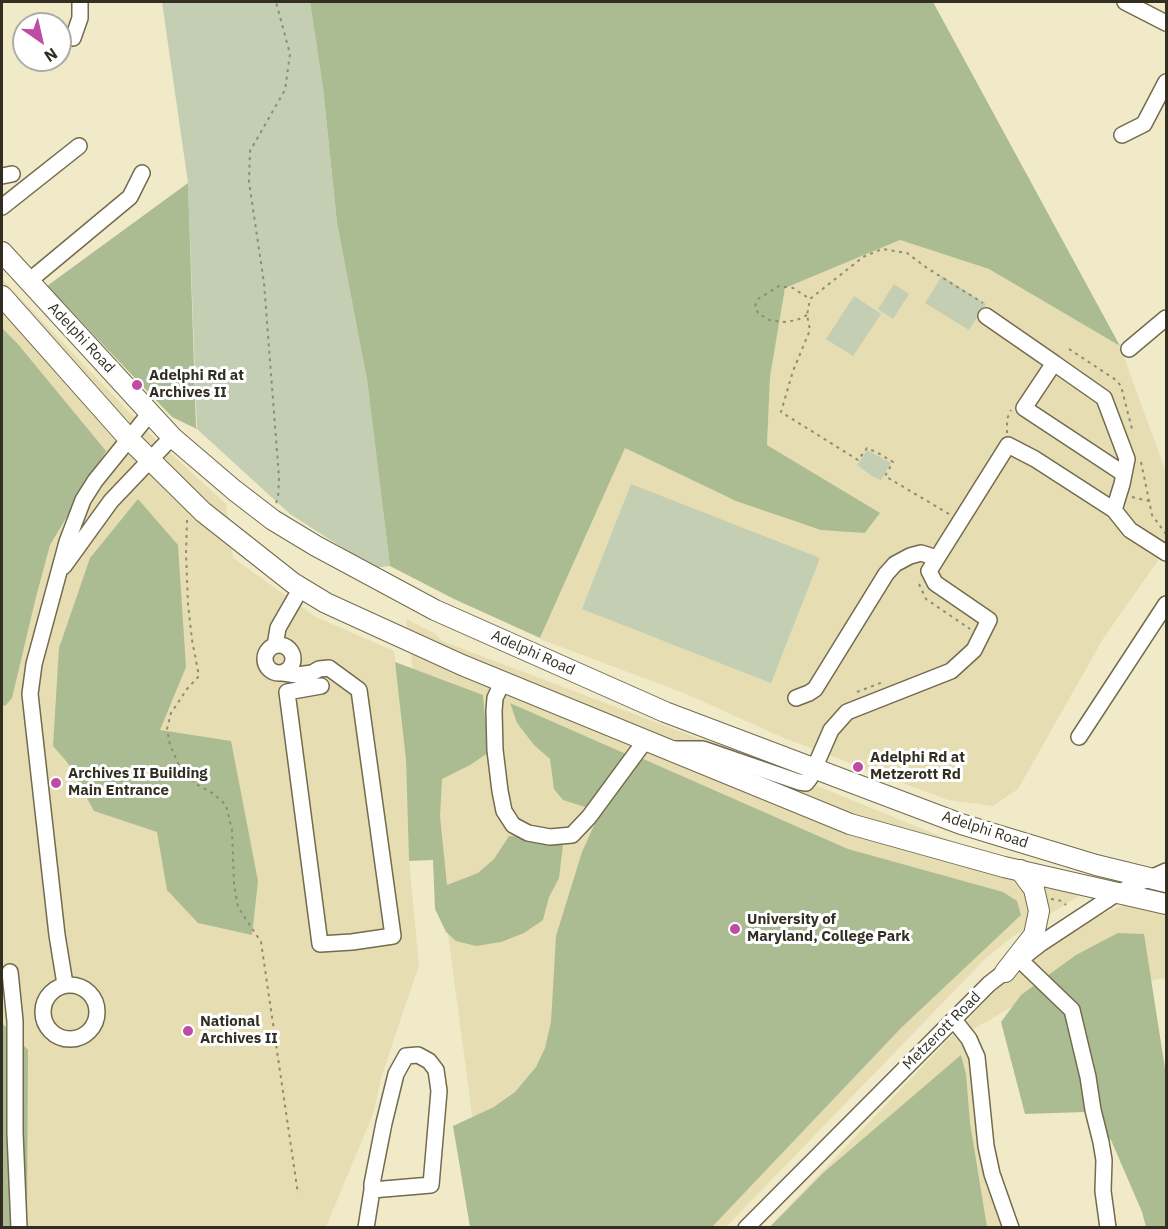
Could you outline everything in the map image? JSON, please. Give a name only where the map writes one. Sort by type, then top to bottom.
[{"type":"main road","name":"Adelphi Road","points":[[2,252],[172,437],[268,516],[316,546],[435,610],[665,712],[961,824],[1096,865],[1161,877]]},
{"type":"main road","name":"Adelphi Road","points":[[2,296],[129,439],[189,499],[243,544],[301,588],[326,603],[398,637],[654,745],[850,824],[1077,885],[1119,892],[1167,904]]},
{"type":"main road","points":[[1012,966],[1034,935],[1039,911],[1034,889],[1020,870]]},
{"type":"street","points":[[73,38],[80,18],[80,2]]},
{"type":"street","points":[[1125,2],[1167,23]]},
{"type":"street","points":[[1122,135],[1144,124],[1167,82]]},
{"type":"street","points":[[2,207],[79,146]]},
{"type":"street","points":[[29,281],[130,197],[142,173]]},
{"type":"street","points":[[987,316],[1104,398],[1127,459],[1114,510]]},
{"type":"street","points":[[1129,350],[1167,318]]},
{"type":"street","points":[[1054,363],[1024,408],[1124,474]]},
{"type":"street","points":[[65,984],[57,935],[30,694],[34,664],[69,534],[83,500],[95,481],[150,413]]},
{"type":"street","points":[[56,579],[111,501],[172,437]]},
{"type":"street","points":[[503,681],[495,698],[494,711],[495,750],[504,811],[513,825],[528,833],[550,837],[572,835],[654,745],[704,749],[806,783],[831,730],[847,712],[951,671],[974,650],[989,620],[935,583],[929,571],[1008,445],[1035,459],[1114,510],[1130,530],[1167,553]]},
{"type":"street","points":[[796,698],[815,689],[880,584],[895,564],[910,556],[921,554],[937,558]]},
{"type":"street","points":[[301,588],[278,628],[275,646],[267,653],[266,664],[273,672],[311,663],[319,669],[329,668],[359,690],[393,936],[320,944],[287,692],[321,686]]},
{"type":"street","points":[[1079,737],[1167,604]]},
{"type":"street","points":[[275,646],[285,646],[290,650],[293,657],[288,668]]},
{"type":"street","name":"Metzerott Road","points":[[746,1227],[989,984],[1040,944],[1119,892],[1161,877]]},
{"type":"street","points":[[1012,966],[1072,1010],[1102,1151],[1103,1191],[1108,1227]]},
{"type":"street","points":[[10,972],[15,1021],[15,1133],[19,1227]]},
{"type":"street","points":[[954,1020],[969,1039],[977,1057],[986,1146],[992,1174],[1011,1227]]},
{"type":"street","points":[[366,1227],[372,1190],[384,1123],[396,1074],[406,1056],[418,1055],[429,1061],[436,1070],[438,1091],[431,1185],[372,1190]]},
{"type":"path","points":[[268,516],[278,498],[279,478],[264,283],[249,182],[250,151],[285,90],[290,54],[276,2]]},
{"type":"path","points":[[954,507],[949,514],[885,476],[892,462],[880,454],[867,448],[858,460],[781,412],[793,371],[810,330],[807,315],[810,299],[863,257],[882,249],[907,252],[927,268],[988,307],[983,314],[987,316]]},
{"type":"path","points":[[807,315],[785,322],[769,320],[758,313],[755,306],[758,299],[779,286],[793,288],[810,299]]},
{"type":"path","points":[[1000,437],[1007,433]]},
{"type":"path","points":[[1118,495],[1149,501]]},
{"type":"path","points":[[189,499],[186,528],[188,604],[199,676],[171,713],[167,729],[179,765],[196,784],[214,794],[226,805],[232,830],[234,884],[238,907],[261,942],[298,1194]]},
{"type":"path","points":[[918,582],[926,599],[980,636]]},
{"type":"path","points":[[1064,898],[1062,901],[1066,905]]},
{"type":"shaded area","points":[[900,240],[989,269],[1120,346],[1166,472],[1166,549],[1103,639],[1018,789],[993,806],[948,800],[784,738],[686,694],[540,639],[625,448],[736,501],[866,533],[879,513],[767,445],[770,377],[785,288]]},
{"type":"shaded area","points":[[2,279],[154,438],[226,504],[233,558],[316,617],[394,651],[406,760],[409,861],[419,965],[381,1078],[373,1114],[326,1227],[2,1227]]},
{"type":"shaded area","name":"University of Maryland, College Park","points":[[406,619],[436,634],[442,641],[734,752],[1082,894],[1012,937],[986,958],[726,1227],[487,1227]]},
{"type":"shaded area","points":[[1166,900],[1166,978],[1024,1000],[970,1031],[1007,1227],[768,1228],[989,997],[1030,958],[1085,923],[1126,904]]},
{"type":"green space","points":[[162,2],[310,2],[323,88],[337,223],[367,380],[390,566],[374,568],[290,514],[197,429],[188,183]]},
{"type":"green space","points":[[310,2],[933,2],[1120,346],[989,269],[900,240],[785,288],[770,377],[767,445],[880,513],[865,533],[821,530],[736,501],[625,448],[540,638],[454,599],[390,566],[367,380],[337,223],[323,88]]},
{"type":"green space","points":[[188,183],[197,429],[172,417],[47,286]]},
{"type":"green space","points":[[942,276],[986,304],[969,330],[925,303]]},
{"type":"green space","points":[[894,284],[909,294],[893,319],[878,309]]},
{"type":"green space","points":[[854,296],[881,314],[853,356],[826,339]]},
{"type":"green space","points":[[2,328],[106,451],[50,545],[12,698],[2,706]]},
{"type":"green space","points":[[867,450],[891,463],[881,480],[857,465]]},
{"type":"green space","points":[[631,484],[820,558],[771,683],[582,609]]},
{"type":"green space","points":[[138,499],[178,545],[186,667],[160,730],[231,741],[258,881],[252,935],[198,923],[167,890],[157,832],[94,811],[67,762],[53,746],[59,648],[90,558]]},
{"type":"green space","points":[[395,662],[483,695],[488,753],[442,779],[440,816],[447,885],[478,873],[494,859],[509,836],[530,837],[563,845],[559,878],[549,897],[543,920],[524,933],[501,942],[476,946],[456,941],[446,932],[435,909],[433,860],[409,861],[406,760]]},
{"type":"green space","points":[[510,703],[626,754],[605,786],[585,807],[563,800],[554,789],[550,759],[534,745],[517,723]]},
{"type":"green space","name":"University of Maryland, College Park","points":[[641,758],[848,849],[1003,892],[1017,901],[1021,915],[901,1028],[712,1227],[470,1227],[453,1126],[494,1107],[515,1092],[536,1067],[545,1048],[551,1022],[556,936],[582,852],[596,821]]},
{"type":"green space","points":[[1118,933],[1144,934],[1166,1075],[1166,1227],[1146,1227],[1142,1212],[1111,1140],[1085,1112],[1025,1114],[1001,1022],[1021,995],[1076,955]]},
{"type":"green space","points":[[2,1023],[28,1050],[27,1227],[2,1227]]},
{"type":"green space","points":[[961,1055],[966,1074],[970,1123],[987,1227],[770,1227],[823,1173]]},
{"type":"place","name":"Adelphi Rd at Archives II","points":[[137,385]]},
{"type":"place","name":"Adelphi Rd at Metzerott Rd","points":[[858,767]]},
{"type":"place","name":"Archives II Building Main Entrance","points":[[56,783]]},
{"type":"place","name":"University of Maryland, College Park","points":[[735,929]]},
{"type":"place","name":"National Archives II","points":[[188,1031]]}]
